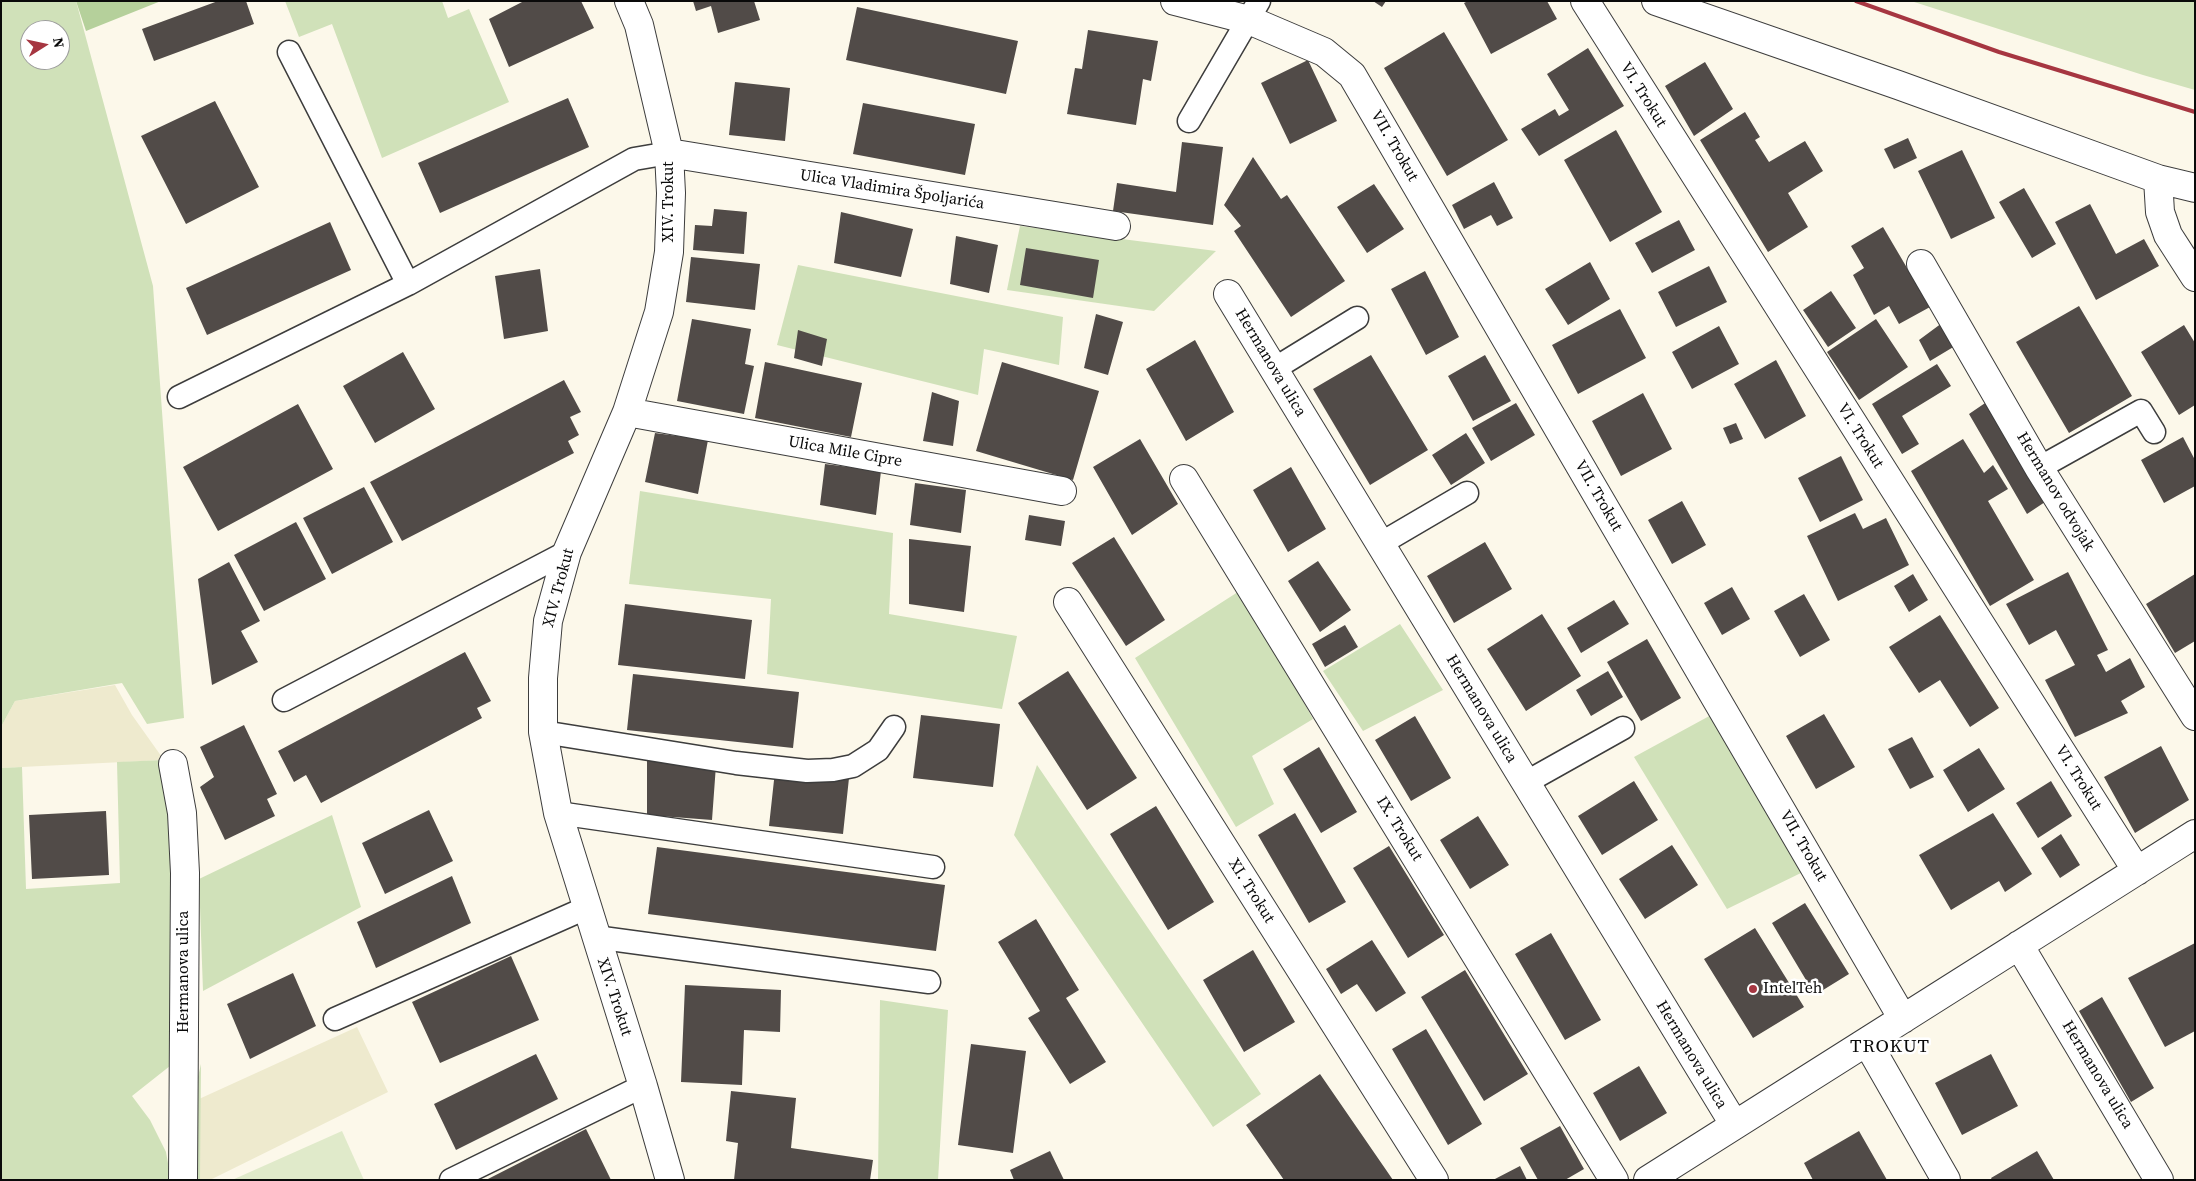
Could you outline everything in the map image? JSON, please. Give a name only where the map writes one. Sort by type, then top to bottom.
[{"type":"street","name":"XIV. Trokut","points":[[629,1],[644,43],[669,154],[671,193],[669,252],[660,312],[627,412],[567,552],[548,621],[543,678],[543,732],[558,813],[586,908],[643,1086],[670,1180]]},
{"type":"street","points":[[1176,1],[1254,11]]},
{"type":"street","name":"VI. Trokut","points":[[1585,1],[2137,871]]},
{"type":"street","points":[[1656,1],[2158,178],[2195,188]]},
{"type":"street","name":"VII. Trokut","points":[[1254,11],[1324,52],[1352,75],[1903,1018]]},
{"type":"street","name":"Ulica Vladimira Špoljarića","points":[[669,154],[1116,226]]},
{"type":"street","points":[[2158,178],[2160,212],[2168,236],[2195,277]]},
{"type":"street","name":"Hermanov odvojak","points":[[1922,264],[2039,468],[2195,716]]},
{"type":"street","name":"Hermanova ulica","points":[[1228,294],[1734,1124]]},
{"type":"street","name":"Ulica Mile Cipre","points":[[627,412],[1062,491]]},
{"type":"street","name":"IX. Trokut","points":[[1184,479],[1614,1180]]},
{"type":"street","name":"XI. Trokut","points":[[1068,602],[1434,1180]]},
{"type":"street","name":"Hermanova ulica","points":[[173,764],[182,812],[185,873],[183,1180]]},
{"type":"street","name":"Hermanova ulica","points":[[1657,1177],[1734,1124],[2195,834]]},
{"type":"street","name":"Hermanova ulica","points":[[2018,945],[2159,1180]]},
{"type":"street","points":[[1867,1042],[1946,1180]]},
{"type":"lane","points":[[1189,121],[1254,11]]},
{"type":"lane","points":[[289,52],[408,284]]},
{"type":"lane","points":[[179,397],[408,284],[634,159],[669,154]]},
{"type":"lane","points":[[1274,369],[1357,318]]},
{"type":"lane","points":[[2039,468],[2141,411],[2154,432]]},
{"type":"lane","points":[[1380,544],[1467,493]]},
{"type":"lane","points":[[284,700],[567,552]]},
{"type":"lane","points":[[543,732],[736,763],[807,771],[833,770],[853,766],[878,750],[894,727]]},
{"type":"lane","points":[[1525,783],[1623,728]]},
{"type":"lane","points":[[558,813],[933,867]]},
{"type":"lane","points":[[335,1019],[586,908]]},
{"type":"lane","points":[[596,937],[929,982]]},
{"type":"lane","points":[[451,1180],[643,1086]]},
{"type":"shaded area","points":[[115,685],[132,715],[164,760],[1,768],[1,727],[15,701]]},
{"type":"shaded area","points":[[357,1027],[388,1092],[210,1180],[200,1180],[199,1099]]},
{"type":"green space","points":[[1,1],[76,1],[153,286],[184,718],[147,724],[122,683],[15,701],[1,727]]},
{"type":"green space","points":[[76,1],[161,1],[86,31]]},
{"type":"green space","points":[[285,1],[442,1],[448,18],[469,9],[509,102],[382,158],[332,24],[299,37]]},
{"type":"green space","points":[[1911,1],[2195,1],[2195,90],[2143,75]]},
{"type":"green space","points":[[1020,226],[1216,251],[1154,311],[1007,290]]},
{"type":"green space","points":[[798,265],[1063,317],[1059,365],[984,349],[978,395],[777,345]]},
{"type":"green space","points":[[640,491],[893,533],[889,614],[1017,636],[1002,709],[767,674],[771,599],[629,584]]},
{"type":"green space","points":[[1241,590],[1313,719],[1252,756],[1274,804],[1236,827],[1135,658]]},
{"type":"green space","points":[[1400,624],[1443,690],[1363,731],[1323,671]]},
{"type":"green space","points":[[1713,714],[1805,871],[1727,909],[1634,757]]},
{"type":"green space","points":[[164,760],[171,781],[175,1062],[132,1096],[150,1120],[166,1152],[171,1180],[1,1180],[1,768],[22,767],[26,889],[120,883],[117,762]]},
{"type":"green space","points":[[1037,765],[1261,1094],[1213,1127],[1014,835]]},
{"type":"green space","points":[[332,815],[361,907],[203,991],[199,879]]},
{"type":"green space","points":[[880,1000],[948,1010],[938,1180],[878,1180]]},
{"type":"green space","points":[[201,1064],[200,1180],[192,1180],[193,1098]]},
{"type":"green space","points":[[342,1131],[364,1180],[232,1180]]},
{"type":"building","points":[[218,1],[246,1],[254,24],[154,61],[142,29]]},
{"type":"building","points":[[524,1],[581,1],[594,28],[509,67],[489,19]]},
{"type":"building","points":[[693,1],[754,1],[760,20],[718,33],[711,6],[696,11]]},
{"type":"building","points":[[1373,1],[1386,1],[1382,7]]},
{"type":"building","points":[[1468,1],[1547,1],[1557,19],[1491,54],[1464,3]]},
{"type":"building","points":[[857,7],[1018,41],[1006,94],[846,60]]},
{"type":"building","points":[[1088,30],[1158,41],[1151,81],[1143,79],[1136,125],[1067,114],[1075,68],[1082,69]]},
{"type":"building","points":[[1444,32],[1508,140],[1447,176],[1384,68]]},
{"type":"building","points":[[1588,48],[1624,106],[1539,156],[1521,129],[1555,109],[1559,116],[1569,110],[1547,74]]},
{"type":"building","points":[[1308,60],[1337,121],[1290,144],[1261,83]]},
{"type":"building","points":[[1705,62],[1733,109],[1694,136],[1665,86]]},
{"type":"building","points":[[735,82],[790,88],[785,141],[729,135]]},
{"type":"building","points":[[568,98],[589,147],[440,213],[418,163]]},
{"type":"building","points":[[215,101],[259,187],[186,224],[141,136]]},
{"type":"building","points":[[863,103],[975,124],[965,175],[853,154]]},
{"type":"building","points":[[1745,112],[1760,137],[1755,140],[1769,162],[1805,141],[1823,171],[1788,193],[1808,227],[1768,252],[1700,140]]},
{"type":"building","points":[[1616,130],[1662,212],[1610,242],[1564,160]]},
{"type":"building","points":[[1908,138],[1917,158],[1894,169],[1884,149]]},
{"type":"building","points":[[1182,142],[1223,147],[1213,225],[1113,211],[1117,183],[1176,192]]},
{"type":"building","points":[[1962,150],[1995,218],[1951,239],[1918,171]]},
{"type":"building","points":[[1253,157],[1281,199],[1287,195],[1345,281],[1291,317],[1234,231],[1241,226],[1224,205]]},
{"type":"building","points":[[1494,182],[1513,218],[1497,226],[1491,215],[1464,229],[1452,205]]},
{"type":"building","points":[[1374,184],[1404,229],[1367,253],[1337,207]]},
{"type":"building","points":[[2024,188],[2056,244],[2032,258],[1999,202]]},
{"type":"building","points":[[2090,204],[2116,254],[2144,239],[2159,266],[2096,300],[2055,222]]},
{"type":"building","points":[[714,209],[747,212],[744,254],[693,250],[695,225],[712,226]]},
{"type":"building","points":[[841,212],[913,229],[901,277],[834,263]]},
{"type":"building","points":[[1679,220],[1695,250],[1652,273],[1635,243]]},
{"type":"building","points":[[330,222],[351,270],[207,335],[186,288]]},
{"type":"building","points":[[1883,227],[1930,307],[1899,324],[1889,306],[1874,315],[1853,275],[1864,268],[1851,246]]},
{"type":"building","points":[[956,236],[998,245],[989,293],[950,284]]},
{"type":"building","points":[[1026,248],[1099,260],[1093,298],[1020,285]]},
{"type":"building","points":[[691,257],[760,264],[755,310],[686,302]]},
{"type":"building","points":[[1590,262],[1610,299],[1568,325],[1545,289]]},
{"type":"building","points":[[1709,266],[1727,302],[1676,327],[1658,292]]},
{"type":"building","points":[[540,269],[548,331],[504,339],[495,276]]},
{"type":"building","points":[[1425,271],[1459,337],[1426,355],[1391,289]]},
{"type":"building","points":[[1831,291],[1856,328],[1828,347],[1803,310]]},
{"type":"building","points":[[2079,306],[2132,396],[2069,433],[2016,342]]},
{"type":"building","points":[[1620,309],[1646,358],[1578,394],[1552,345]]},
{"type":"building","points":[[1096,314],[1123,322],[1108,375],[1084,368]]},
{"type":"building","points":[[692,319],[751,329],[745,364],[754,366],[744,414],[677,401]]},
{"type":"building","points":[[1876,319],[1908,367],[1859,400],[1827,352]]},
{"type":"building","points":[[1942,323],[1955,346],[1930,361],[1919,340]]},
{"type":"building","points":[[2184,325],[2195,343],[2195,405],[2179,415],[2141,352]]},
{"type":"building","points":[[1719,326],[1739,364],[1692,389],[1672,352]]},
{"type":"building","points":[[798,330],[827,339],[822,366],[794,358]]},
{"type":"building","points":[[1195,340],[1234,412],[1186,441],[1146,369]]},
{"type":"building","points":[[403,352],[435,409],[375,443],[343,386]]},
{"type":"building","points":[[1371,355],[1428,450],[1370,485],[1313,389]]},
{"type":"building","points":[[1485,355],[1511,401],[1473,421],[1448,376]]},
{"type":"building","points":[[1776,360],[1806,416],[1765,439],[1734,384]]},
{"type":"building","points":[[765,362],[862,383],[851,437],[755,418]]},
{"type":"building","points":[[1002,362],[1099,391],[1073,480],[976,451]]},
{"type":"building","points":[[1937,364],[1951,386],[1902,416],[1919,444],[1902,454],[1872,404]]},
{"type":"building","points":[[564,380],[581,412],[570,417],[579,435],[568,441],[574,453],[402,541],[370,482]]},
{"type":"building","points":[[932,392],[959,401],[953,446],[923,441]]},
{"type":"building","points":[[1643,393],[1672,449],[1621,476],[1592,421]]},
{"type":"building","points":[[1991,399],[2051,498],[2027,514],[1969,414]]},
{"type":"building","points":[[1516,403],[1535,435],[1491,461],[1472,428]]},
{"type":"building","points":[[298,404],[333,469],[218,531],[183,467]]},
{"type":"building","points":[[1736,423],[1743,439],[1730,444],[1723,428]]},
{"type":"building","points":[[655,433],[708,440],[698,494],[645,482]]},
{"type":"building","points":[[1466,433],[1485,463],[1451,485],[1432,455]]},
{"type":"building","points":[[2183,437],[2195,460],[2195,486],[2164,503],[2141,460]]},
{"type":"building","points":[[1140,439],[1178,504],[1132,535],[1093,467]]},
{"type":"building","points":[[1963,439],[1984,473],[1993,465],[2008,489],[1988,501],[2034,580],[1990,606],[1911,471]]},
{"type":"building","points":[[1841,456],[1863,500],[1820,522],[1798,478]]},
{"type":"building","points":[[825,464],[881,471],[876,515],[820,505]]},
{"type":"building","points":[[1291,467],[1326,529],[1288,552],[1253,490]]},
{"type":"building","points":[[915,483],[966,490],[961,533],[910,525]]},
{"type":"building","points":[[364,487],[393,542],[332,574],[303,518]]},
{"type":"building","points":[[1682,501],[1706,545],[1672,564],[1648,520]]},
{"type":"building","points":[[1855,513],[1863,529],[1886,518],[1909,565],[1838,601],[1807,536]]},
{"type":"building","points":[[1029,515],[1065,521],[1061,546],[1025,540]]},
{"type":"building","points":[[296,522],[326,579],[264,611],[234,555]]},
{"type":"building","points":[[1114,537],[1165,620],[1126,646],[1072,563]]},
{"type":"building","points":[[909,539],[971,546],[964,612],[909,604]]},
{"type":"building","points":[[1485,542],[1512,589],[1454,623],[1427,576]]},
{"type":"building","points":[[1318,561],[1351,610],[1320,632],[1288,581]]},
{"type":"building","points":[[229,562],[260,621],[241,631],[258,662],[212,685],[198,579]]},
{"type":"building","points":[[2068,572],[2108,650],[2097,655],[2106,672],[2130,658],[2145,687],[2121,701],[2128,713],[2075,737],[2045,680],[2075,665],[2056,630],[2029,645],[2006,604]]},
{"type":"building","points":[[1913,574],[1928,600],[1909,612],[1894,586]]},
{"type":"building","points":[[2195,574],[2195,641],[2175,653],[2146,604]]},
{"type":"building","points":[[1732,587],[1750,619],[1722,635],[1704,603]]},
{"type":"building","points":[[1804,594],[1830,640],[1800,657],[1774,611]]},
{"type":"building","points":[[1614,600],[1629,624],[1581,653],[1567,628]]},
{"type":"building","points":[[625,604],[752,620],[745,679],[618,665]]},
{"type":"building","points":[[1542,614],[1581,676],[1526,711],[1487,649]]},
{"type":"building","points":[[1940,615],[1999,708],[1970,727],[1940,680],[1919,693],[1889,647]]},
{"type":"building","points":[[1345,625],[1358,647],[1325,667],[1312,644]]},
{"type":"building","points":[[1647,639],[1681,698],[1641,721],[1607,662]]},
{"type":"building","points":[[465,652],[491,701],[477,708],[482,718],[321,803],[306,775],[294,782],[278,751]]},
{"type":"building","points":[[1068,671],[1137,778],[1087,810],[1018,703]]},
{"type":"building","points":[[1608,671],[1623,697],[1591,716],[1576,690]]},
{"type":"building","points":[[633,674],[799,692],[793,748],[627,730]]},
{"type":"building","points":[[1824,714],[1855,767],[1816,789],[1786,736]]},
{"type":"building","points":[[921,715],[1000,724],[993,787],[913,778]]},
{"type":"building","points":[[1415,716],[1451,778],[1411,801],[1375,740]]},
{"type":"building","points":[[244,725],[277,794],[267,799],[275,816],[225,840],[200,787],[214,777],[200,747]]},
{"type":"building","points":[[1912,737],[1934,777],[1910,789],[1888,749]]},
{"type":"building","points":[[2161,746],[2189,800],[2135,833],[2104,777]]},
{"type":"building","points":[[1319,747],[1357,812],[1321,833],[1283,769]]},
{"type":"building","points":[[1979,748],[2005,789],[1968,812],[1943,770]]},
{"type":"building","points":[[647,757],[716,765],[712,820],[647,815]]},
{"type":"building","points":[[775,771],[849,778],[843,834],[769,826]]},
{"type":"building","points":[[1634,781],[1658,820],[1602,855],[1578,816]]},
{"type":"building","points":[[2051,781],[2072,816],[2038,838],[2016,803]]},
{"type":"building","points":[[1156,806],[1214,902],[1168,930],[1110,834]]},
{"type":"building","points":[[429,810],[453,861],[385,894],[362,843]]},
{"type":"building","points":[[106,811],[109,875],[32,879],[29,815]]},
{"type":"building","points":[[1295,813],[1346,902],[1309,923],[1258,835]]},
{"type":"building","points":[[1993,813],[2032,874],[2005,892],[1999,881],[1951,910],[1919,855]]},
{"type":"building","points":[[1478,816],[1509,865],[1470,889],[1440,840]]},
{"type":"building","points":[[2061,834],[2080,865],[2060,878],[2041,848]]},
{"type":"building","points":[[1672,845],[1698,885],[1645,919],[1619,879]]},
{"type":"building","points":[[1389,846],[1444,935],[1408,958],[1353,868]]},
{"type":"building","points":[[657,847],[945,885],[936,951],[648,914]]},
{"type":"building","points":[[452,876],[471,923],[376,968],[357,922]]},
{"type":"building","points":[[1805,903],[1849,974],[1815,995],[1772,923]]},
{"type":"building","points":[[1036,919],[1079,990],[1066,998],[1106,1062],[1070,1084],[1028,1018],[1040,1011],[998,942]]},
{"type":"building","points":[[1755,928],[1804,1007],[1753,1038],[1704,959]]},
{"type":"building","points":[[1551,933],[1601,1020],[1565,1040],[1515,954]]},
{"type":"building","points":[[1372,940],[1406,993],[1376,1012],[1357,984],[1341,994],[1326,969]]},
{"type":"building","points":[[2195,943],[2195,1031],[2165,1047],[2128,978]]},
{"type":"building","points":[[1253,950],[1295,1022],[1244,1052],[1203,980]]},
{"type":"building","points":[[511,956],[539,1020],[440,1063],[412,1002]]},
{"type":"building","points":[[1465,970],[1528,1074],[1484,1101],[1421,997]]},
{"type":"building","points":[[293,973],[316,1026],[250,1059],[227,1004]]},
{"type":"building","points":[[685,985],[781,990],[780,1032],[744,1030],[742,1085],[681,1082]]},
{"type":"building","points":[[2102,997],[2154,1088],[2131,1102],[2079,1011]]},
{"type":"building","points":[[1426,1029],[1482,1124],[1448,1145],[1392,1049]]},
{"type":"building","points":[[971,1044],[1026,1051],[1013,1153],[958,1145]]},
{"type":"building","points":[[536,1054],[558,1099],[456,1150],[434,1104]]},
{"type":"building","points":[[1991,1054],[2018,1106],[1962,1135],[1935,1083]]},
{"type":"building","points":[[1639,1066],[1667,1113],[1620,1141],[1593,1093]]},
{"type":"building","points":[[1320,1074],[1393,1180],[1284,1180],[1246,1125]]},
{"type":"building","points":[[731,1091],[796,1098],[791,1148],[873,1160],[870,1180],[734,1180],[738,1143],[726,1141]]},
{"type":"building","points":[[1560,1126],[1584,1169],[1565,1180],[1538,1180],[1520,1148]]},
{"type":"building","points":[[586,1129],[611,1180],[486,1180]]},
{"type":"building","points":[[1859,1131],[1887,1180],[1813,1180],[1804,1163]]},
{"type":"building","points":[[1050,1151],[1064,1180],[1014,1180],[1010,1170]]},
{"type":"building","points":[[2037,1151],[2054,1180],[1992,1180],[1991,1178]]},
{"type":"building","points":[[1520,1166],[1527,1180],[1493,1180]]},
{"type":"railway","points":[[1856,1],[1999,52],[2195,112]]},
{"type":"place","name":"IntelTeh","points":[[1753,989]]},
{"type":"district","name":"TROKUT","points":[[1890,1047]]}]
